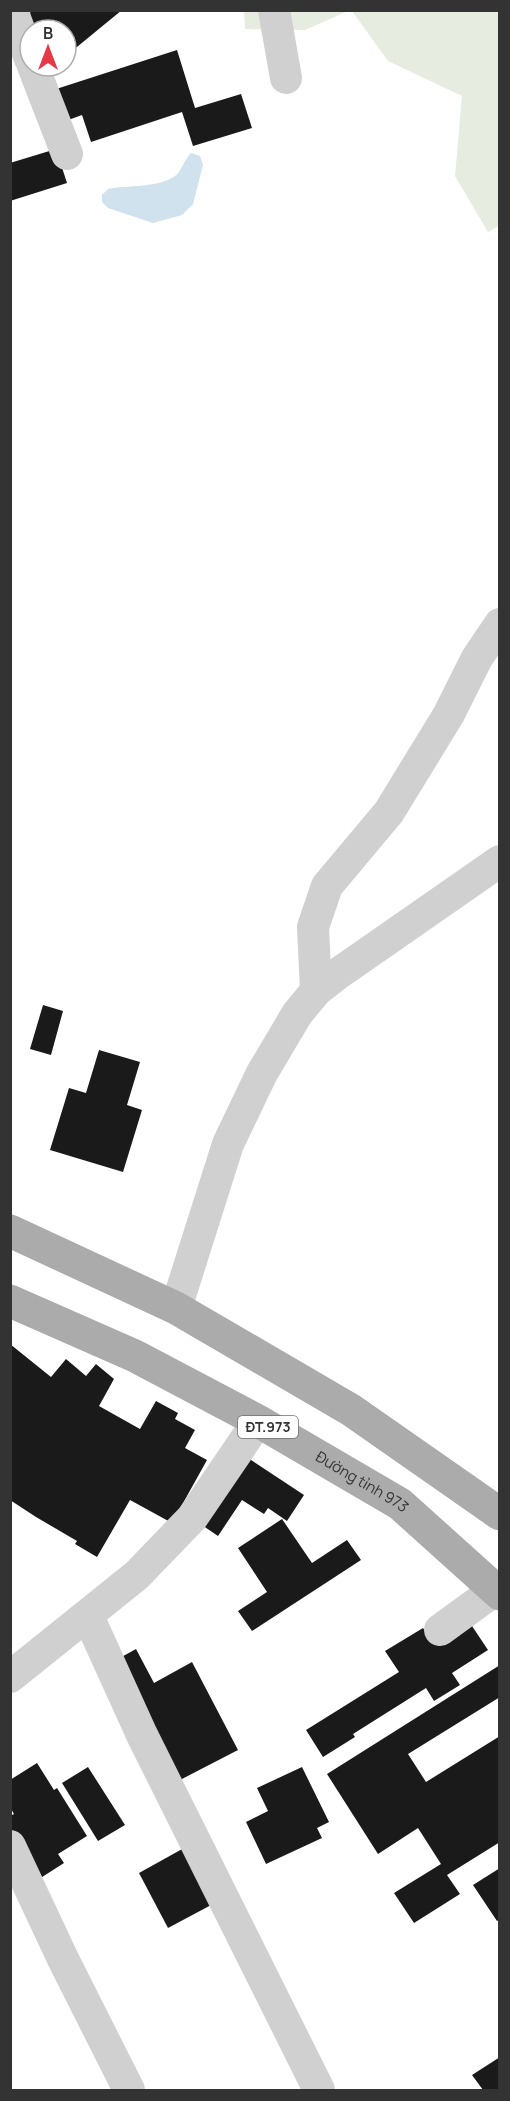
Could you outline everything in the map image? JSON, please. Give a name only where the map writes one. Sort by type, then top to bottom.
[{"type":"main road","points":[[10,1231],[176,1308],[351,1410],[500,1514]]},
{"type":"main road","name":"Đường tỉnh 973","points":[[10,1302],[135,1356],[258,1421],[400,1504],[497,1592]]},
{"type":"street","points":[[12,10],[18,26]]},
{"type":"street","points":[[274,10],[286,78]]},
{"type":"street","points":[[38,78],[67,154]]},
{"type":"street","points":[[316,991],[313,927],[327,886],[389,812],[449,714],[477,658],[500,624]]},
{"type":"street","points":[[176,1308],[228,1144],[262,1073],[297,1014],[316,991],[348,966],[500,861]]},
{"type":"street","points":[[10,1677],[137,1575],[192,1518],[258,1421]]},
{"type":"street","points":[[440,1630],[497,1592]]},
{"type":"street","points":[[88,1616],[142,1734],[319,2091]]},
{"type":"street","points":[[10,1846],[129,2091]]},
{"type":"shaded area","points":[[244,11],[348,11],[305,30],[245,29]]},
{"type":"shaded area","points":[[352,11],[499,11],[499,226],[488,232],[455,176],[462,96],[388,61]]},
{"type":"water","points":[[191,153],[200,156],[203,165],[193,204],[182,215],[153,223],[108,208],[102,202],[102,195],[108,189],[168,180],[177,174]]},
{"type":"building","points":[[33,10],[122,10],[78,46],[78,18],[24,18]]},
{"type":"building","points":[[177,50],[195,108],[241,94],[252,128],[193,146],[182,112],[91,142],[82,115],[60,123],[50,91]]},
{"type":"building","points":[[56,149],[67,183],[10,201],[10,163]]},
{"type":"building","points":[[43,1005],[63,1011],[51,1055],[30,1049]]},
{"type":"building","points":[[99,1050],[140,1062],[127,1105],[142,1110],[123,1172],[50,1150],[69,1088],[86,1093]]},
{"type":"building","points":[[10,1344],[51,1377],[66,1359],[86,1376],[96,1364],[114,1379],[99,1406],[140,1429],[156,1401],[178,1413],[175,1419],[195,1430],[185,1448],[207,1460],[172,1523],[130,1500],[97,1557],[75,1544],[77,1541],[10,1500]]},
{"type":"building","points":[[242,1454],[304,1495],[287,1521],[268,1508],[264,1514],[242,1500],[218,1536],[196,1521]]},
{"type":"building","points":[[282,1519],[312,1563],[347,1540],[361,1560],[252,1631],[238,1611],[267,1592],[238,1548]]},
{"type":"building","points":[[468,1620],[488,1650],[452,1673],[460,1685],[434,1701],[426,1688],[353,1734],[355,1737],[323,1757],[306,1730],[399,1672],[385,1651],[423,1628],[433,1643]]},
{"type":"building","points":[[136,1649],[154,1683],[192,1662],[238,1750],[180,1780],[116,1660]]},
{"type":"building","points":[[500,1665],[500,1697],[408,1754],[426,1782],[500,1736],[500,1842],[447,1875],[460,1894],[414,1923],[394,1893],[441,1864],[418,1828],[378,1854],[327,1774]]},
{"type":"building","points":[[37,1763],[54,1790],[57,1788],[87,1836],[58,1854],[64,1863],[39,1879],[10,1833],[10,1816],[14,1814],[10,1807],[10,1780]]},
{"type":"building","points":[[88,1767],[125,1825],[98,1841],[62,1783]]},
{"type":"building","points":[[302,1767],[329,1822],[317,1828],[322,1838],[266,1864],[246,1822],[268,1811],[257,1788]]},
{"type":"building","points":[[184,1848],[213,1904],[168,1928],[139,1873]]},
{"type":"building","points":[[500,1868],[500,1919],[497,1921],[473,1885]]},
{"type":"building","points":[[500,2057],[500,2090],[483,2090],[472,2075]]}]
